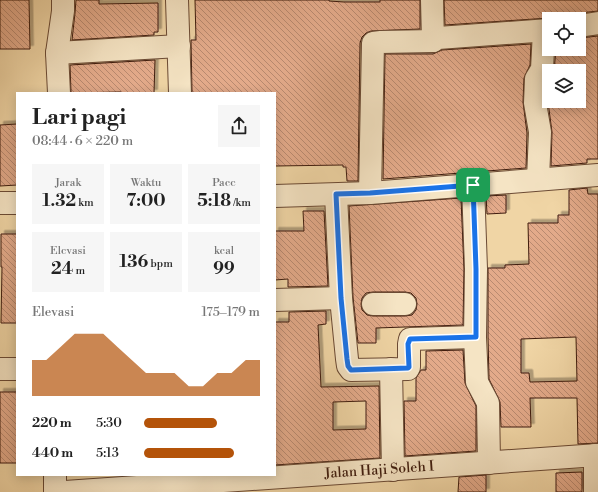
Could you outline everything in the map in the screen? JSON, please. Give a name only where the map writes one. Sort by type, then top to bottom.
[{"type":"street","points":[[59,92],[57,53],[63,11],[63,0]]},
{"type":"street","points":[[177,0],[180,46],[180,92]]},
{"type":"street","points":[[432,0],[433,41]]},
{"type":"street","points":[[586,25],[598,23]]},
{"type":"street","points":[[370,193],[373,43],[433,41],[438,38],[542,30]]},
{"type":"street","points":[[57,53],[180,46]]},
{"type":"street","points":[[538,179],[540,132],[535,103],[536,79],[542,69],[543,56]]},
{"type":"street","points":[[276,196],[370,193],[598,175]]},
{"type":"street","points":[[473,185],[476,269],[477,382],[488,403],[489,463]]},
{"type":"street","points":[[336,194],[341,298],[348,366],[351,370],[409,368],[408,344],[410,339],[476,337]]},
{"type":"street","points":[[0,204],[16,203]]},
{"type":"street","points":[[276,300],[341,298]]},
{"type":"street","points":[[373,304],[405,304]]},
{"type":"street","points":[[0,369],[16,370]]},
{"type":"street","points":[[391,369],[393,470]]},
{"type":"street","points":[[595,492],[597,455]]},
{"type":"street","name":"Jalan Haji Soleh I","points":[[65,492],[182,480],[330,483],[393,470],[597,455]]},
{"type":"street","points":[[55,476],[55,492]]},
{"type":"building","points":[[0,0],[29,0],[30,49],[0,49]]},
{"type":"building","points":[[76,0],[99,0],[99,4],[158,3],[158,32],[154,32],[154,35],[72,40]]},
{"type":"building","points":[[195,0],[329,0],[344,2],[380,2],[380,0],[420,0],[420,29],[371,31],[362,37],[360,43],[358,181],[347,181],[346,167],[343,167],[343,165],[276,166],[276,92],[192,92],[191,40],[196,40]]},
{"type":"building","points":[[444,0],[598,0],[598,11],[542,12],[542,18],[445,25]]},
{"type":"building","points":[[598,36],[598,159],[587,159],[587,163],[551,166],[552,132],[549,108],[586,108],[586,64],[555,64],[555,56],[586,56],[586,37]]},
{"type":"building","points":[[531,44],[530,65],[524,78],[523,102],[527,133],[526,168],[383,179],[385,54],[433,54],[442,50]]},
{"type":"building","points":[[155,60],[154,92],[71,92],[70,65]]},
{"type":"building","points":[[16,124],[16,185],[0,186],[0,125]]},
{"type":"building","points":[[587,188],[588,194],[598,194],[598,443],[578,444],[577,398],[530,398],[531,427],[501,427],[500,402],[489,379],[488,268],[505,268],[505,265],[529,264],[528,223],[558,223],[558,215],[569,215],[569,190]],"holes":[[[576,337],[577,381],[530,382],[529,373],[521,373],[521,339]]]},
{"type":"building","points":[[506,195],[506,213],[487,214],[486,196]]},
{"type":"building","points":[[461,198],[464,269],[463,325],[376,328],[376,343],[358,343],[353,297],[349,206]],"holes":[[[366,293],[411,293],[416,298],[416,310],[412,315],[373,316],[367,315],[362,310],[362,298]]]},
{"type":"building","points":[[303,211],[324,211],[328,286],[288,287],[288,279],[276,280],[276,231],[304,231]]},
{"type":"building","points":[[1,234],[16,234],[16,323],[1,323]]},
{"type":"building","points":[[326,311],[326,324],[318,325],[321,387],[379,386],[380,458],[276,465],[276,322],[289,322],[289,312]],"holes":[[[366,401],[366,429],[333,430],[333,402]]]},
{"type":"building","points":[[463,350],[465,383],[476,406],[476,451],[405,456],[404,401],[416,401],[416,378],[421,370],[426,370],[426,351]]},
{"type":"building","points":[[0,392],[16,392],[16,463],[0,463]]},
{"type":"building","points":[[582,472],[582,492],[556,492],[556,473]]},
{"type":"building","points":[[486,475],[486,492],[458,492],[459,477]]},
{"type":"route","points":[[473,185],[476,269],[476,337],[410,339],[408,344],[408,368],[351,370],[348,366],[347,359],[341,298],[336,194],[370,193],[473,185]]}]
